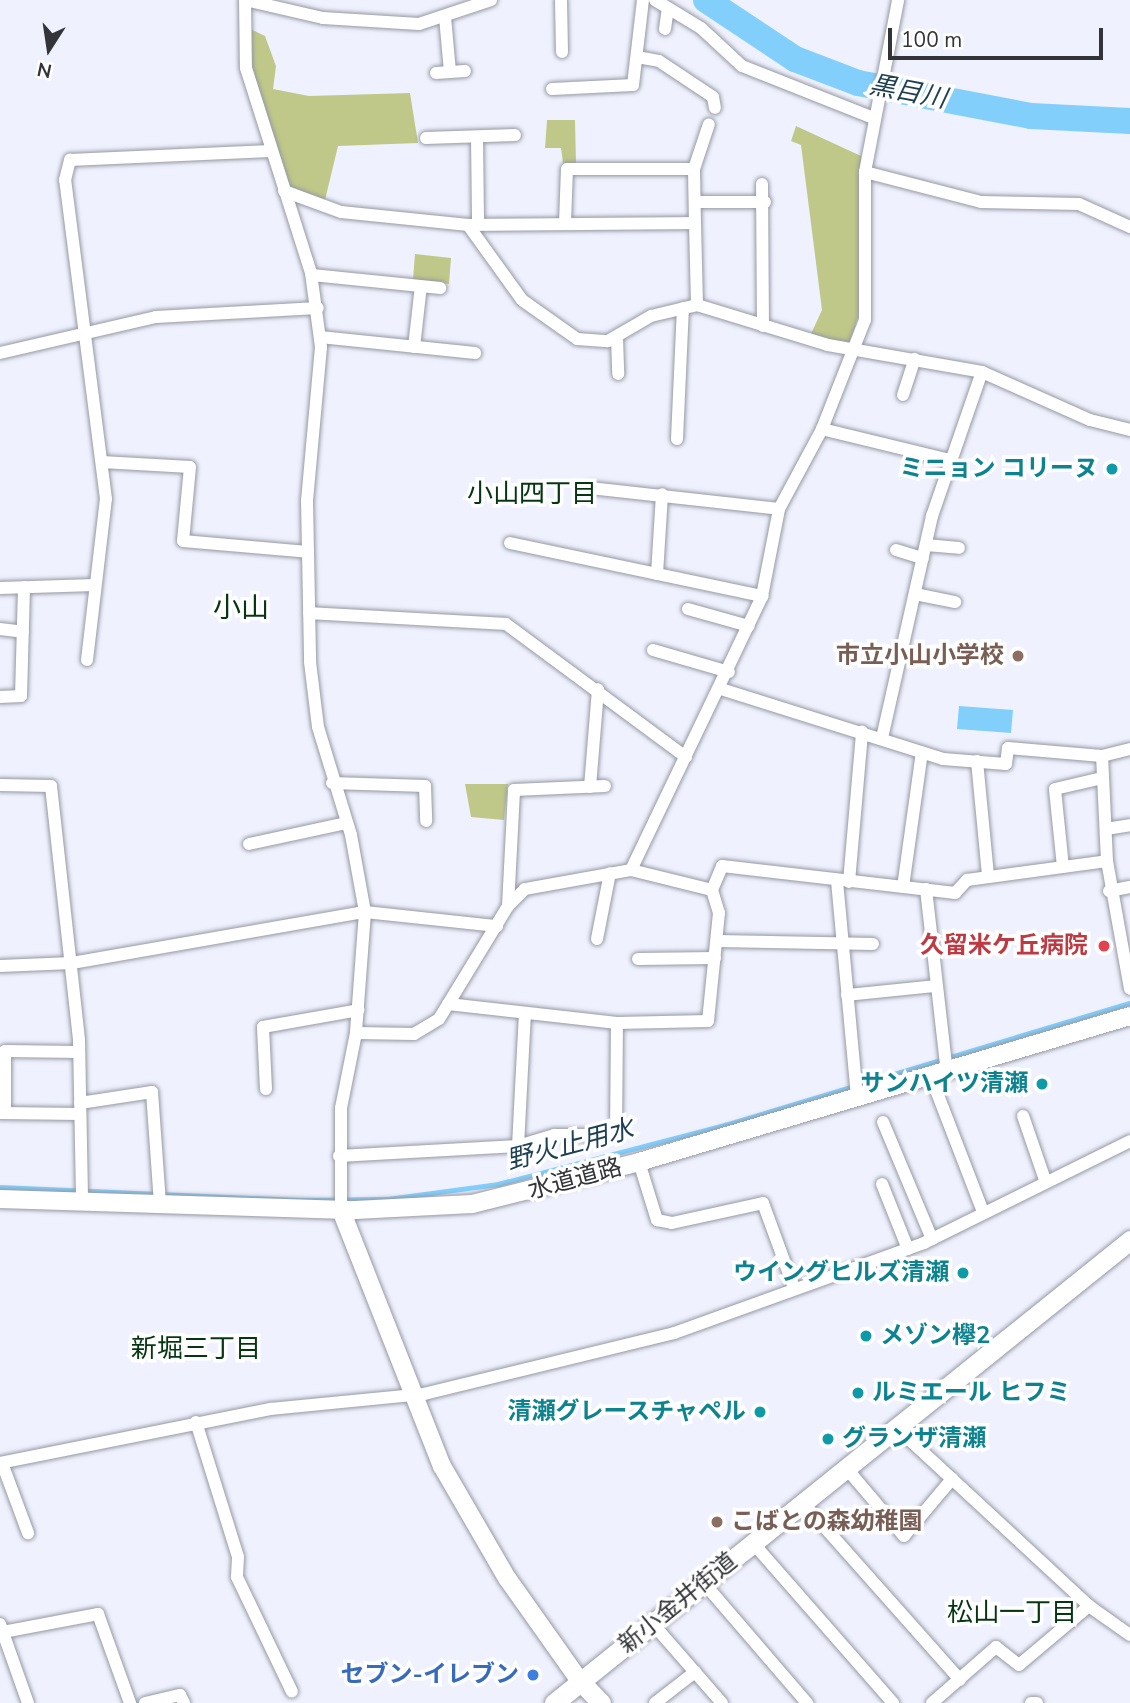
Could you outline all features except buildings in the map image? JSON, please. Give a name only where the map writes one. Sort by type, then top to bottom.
[{"type":"main road","name":"新小金井街道","points":[[554,1703],[1130,1240]]},
{"type":"main road","points":[[580,1681],[601,1703]]},
{"type":"street","points":[[491,0],[419,24],[358,22],[245,0],[246,68],[270,151],[312,275],[318,308],[320,337],[308,552],[313,697],[332,783],[346,823],[365,912],[359,1010],[341,1108],[341,1210],[411,1396],[472,1522],[580,1681]]},
{"type":"street","points":[[561,0],[562,52]]},
{"type":"street","points":[[552,89],[634,85],[643,0]]},
{"type":"street","points":[[655,0],[742,66],[871,117]]},
{"type":"street","points":[[631,870],[721,689],[762,596],[779,509],[822,429],[853,351],[868,304],[865,172],[871,117],[898,0]]},
{"type":"street","points":[[665,30],[668,8]]},
{"type":"street","points":[[445,17],[450,72]]},
{"type":"street","points":[[637,57],[659,61],[712,97],[715,108]]},
{"type":"street","points":[[436,73],[465,71]]},
{"type":"street","points":[[697,305],[694,169],[709,124]]},
{"type":"street","points":[[426,138],[515,135]]},
{"type":"street","points":[[477,137],[473,224],[522,300],[577,339],[617,338],[651,316],[697,305],[853,351],[982,372],[1090,420],[1130,430]]},
{"type":"street","points":[[87,660],[95,585],[106,525],[102,462],[65,180],[70,160],[270,151]]},
{"type":"street","points":[[565,223],[567,169],[694,169]]},
{"type":"street","points":[[865,172],[981,202],[1079,204],[1130,227]]},
{"type":"street","points":[[762,184],[765,202],[763,326]]},
{"type":"street","points":[[284,191],[349,213],[473,224],[695,223]]},
{"type":"street","points":[[696,202],[765,202]]},
{"type":"street","points":[[312,275],[440,288]]},
{"type":"street","points":[[414,346],[421,286]]},
{"type":"street","points":[[0,353],[156,317],[318,308]]},
{"type":"street","points":[[677,439],[682,308]]},
{"type":"street","points":[[320,337],[475,353]]},
{"type":"street","points":[[617,338],[618,374]]},
{"type":"street","points":[[903,395],[915,359]]},
{"type":"street","points":[[882,738],[924,552],[949,460],[975,406],[982,372]]},
{"type":"street","points":[[822,429],[949,460]]},
{"type":"street","points":[[102,462],[190,467],[183,541],[308,552]]},
{"type":"street","points":[[590,488],[779,509]]},
{"type":"street","points":[[657,574],[662,494]]},
{"type":"street","points":[[510,543],[762,596]]},
{"type":"street","points":[[896,550],[924,552],[960,548]]},
{"type":"street","points":[[0,588],[95,585]]},
{"type":"street","points":[[0,697],[21,696],[24,587]]},
{"type":"street","points":[[915,594],[956,602]]},
{"type":"street","points":[[688,609],[749,626]]},
{"type":"street","points":[[309,613],[506,624],[598,689],[686,757]]},
{"type":"street","points":[[0,629],[23,632]]},
{"type":"street","points":[[653,650],[729,672]]},
{"type":"street","points":[[590,787],[598,689]]},
{"type":"street","points":[[721,689],[922,752],[977,761],[1006,764],[1008,748],[1102,756],[1130,749]]},
{"type":"street","points":[[856,1090],[843,947],[843,881],[862,732]]},
{"type":"street","points":[[902,887],[922,752]]},
{"type":"street","points":[[1102,756],[1109,891],[1130,989]]},
{"type":"street","points":[[977,761],[988,876]]},
{"type":"street","points":[[1063,867],[1055,789],[1102,778]]},
{"type":"street","points":[[332,783],[425,786],[426,821]]},
{"type":"street","points":[[0,785],[51,786],[72,962],[79,1052],[82,1201]]},
{"type":"street","points":[[508,906],[514,790],[605,786]]},
{"type":"street","points":[[249,844],[346,823]]},
{"type":"street","points":[[1106,829],[1130,825]]},
{"type":"street","points":[[448,1004],[617,1023],[708,1021],[718,941],[712,890],[722,866],[955,893],[967,880],[1107,861]]},
{"type":"street","points":[[356,1032],[414,1034],[439,1019],[508,906],[525,889],[631,870],[712,890]]},
{"type":"street","points":[[597,939],[610,873]]},
{"type":"street","points":[[1109,891],[1130,887]]},
{"type":"street","points":[[926,889],[942,1067],[982,1209]]},
{"type":"street","points":[[0,966],[72,962],[365,912],[497,926]]},
{"type":"street","points":[[718,941],[843,947],[873,944]]},
{"type":"street","points":[[638,959],[715,958]]},
{"type":"street","points":[[847,995],[936,986]]},
{"type":"street","points":[[266,1089],[263,1027],[359,1010]]},
{"type":"street","points":[[518,1146],[524,1013]]},
{"type":"street","name":"水道道路","points":[[0,1199],[341,1210],[472,1204],[639,1162],[856,1090],[1130,1016]]},
{"type":"street","points":[[339,1156],[518,1146],[554,1135],[615,1135],[617,1023]]},
{"type":"street","points":[[79,1052],[5,1051],[3,1113],[80,1109],[152,1092],[160,1204]]},
{"type":"street","points":[[1023,1116],[1045,1180]]},
{"type":"street","points":[[883,1122],[932,1239]]},
{"type":"street","points":[[28,1533],[1,1463],[196,1422],[411,1396],[674,1333],[793,1285],[932,1239],[982,1209],[1130,1141]]},
{"type":"street","points":[[639,1162],[657,1220],[672,1223],[763,1203],[793,1285]]},
{"type":"street","points":[[881,1184],[908,1249]]},
{"type":"street","points":[[196,1422],[238,1557],[237,1577],[292,1692]]},
{"type":"street","points":[[898,1429],[1089,1606],[1130,1635]]},
{"type":"street","points":[[847,1469],[904,1536],[952,1479]]},
{"type":"street","points":[[804,1504],[960,1680]]},
{"type":"street","points":[[753,1543],[893,1703]]},
{"type":"street","points":[[703,1582],[807,1703]]},
{"type":"street","points":[[932,1703],[996,1647],[1020,1665],[1089,1606]]},
{"type":"street","points":[[28,1703],[1,1628],[98,1614],[130,1703]]},
{"type":"street","points":[[653,1624],[722,1703]]},
{"type":"street","points":[[655,1703],[695,1672]]},
{"type":"street","points":[[145,1703],[180,1695],[184,1703]]},
{"type":"street","points":[[1031,1703],[1037,1703]]},
{"type":"green space","points":[[250,29],[265,36],[276,66],[273,89],[309,96],[410,93],[418,143],[338,146],[325,200],[286,188],[251,67]]},
{"type":"green space","points":[[547,120],[575,120],[576,164],[563,163],[561,148],[545,148]]},
{"type":"green space","points":[[796,126],[861,156],[860,310],[850,343],[810,336],[822,310],[801,145],[791,141]]},
{"type":"green space","points":[[415,254],[451,258],[449,284],[413,280]]},
{"type":"green space","points":[[465,784],[508,784],[504,820],[471,817]]},
{"type":"water","points":[[959,706],[1013,710],[1011,733],[957,729]]},
{"type":"waterway","name":"黒目川","points":[[706,0],[795,59],[858,83],[1031,116],[1130,121]]},
{"type":"waterway","name":"野火止用水","points":[[0,1187],[303,1200],[388,1199],[498,1184],[725,1125],[1130,1003]]},
{"type":"place","name":"ミニョン コリーヌ","points":[[1112,469]]},
{"type":"place","name":"市立小山小学校","points":[[1018,656]]},
{"type":"place","name":"久留米ケ丘病院","points":[[1104,946]]},
{"type":"place","name":"サンハイツ清瀬","points":[[1042,1084]]},
{"type":"place","name":"ウイングヒルズ清瀬","points":[[963,1273]]},
{"type":"place","name":"メゾン欅2","points":[[866,1336]]},
{"type":"place","name":"ルミエール ヒフミ","points":[[858,1393]]},
{"type":"place","name":"清瀬グレースチャペル","points":[[760,1412]]},
{"type":"place","name":"グランザ清瀬","points":[[828,1439]]},
{"type":"place","name":"こばとの森幼稚園","points":[[717,1522]]},
{"type":"place","name":"セブン-イレブン","points":[[533,1675]]},
{"type":"district","name":"小山四丁目","points":[[532,494]]},
{"type":"district","name":"小山","points":[[241,608]]},
{"type":"district","name":"新堀三丁目","points":[[196,1349]]},
{"type":"district","name":"松山一丁目","points":[[1012,1613]]}]
